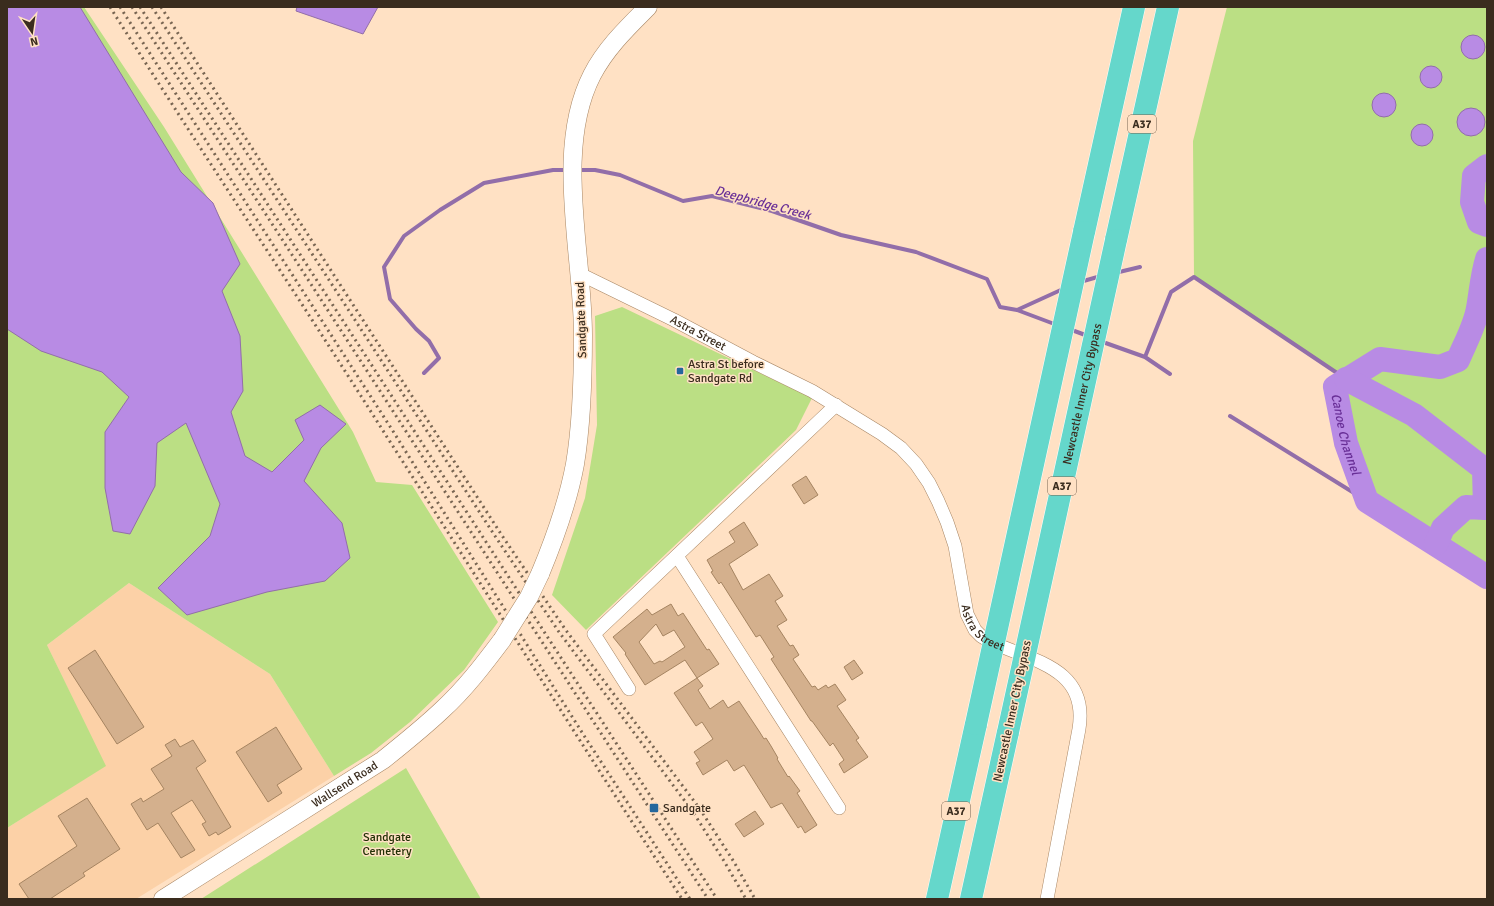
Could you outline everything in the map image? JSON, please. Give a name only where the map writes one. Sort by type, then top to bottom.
[{"type":"highway","name":"A37","points":[[937,899],[1134,7]]},
{"type":"highway","name":"Newcastle Inner City Bypass","points":[[971,899],[1168,7]]},
{"type":"main road","name":"Sandgate Road","points":[[502,640],[529,597],[556,536],[566,501],[579,434],[582,403],[583,334],[573,157],[574,137],[578,115],[592,74],[617,38],[648,7]]},
{"type":"main road","name":"Wallsend Road","points":[[163,899],[383,760],[416,734],[464,688],[502,640]]},
{"type":"street","name":"Astra Street","points":[[580,274],[674,320],[812,391],[882,434],[901,448],[916,464],[929,483],[947,522],[955,546],[967,614],[975,630],[989,641],[1056,670],[1070,684],[1079,700],[1081,710],[1079,729],[1047,899]]},
{"type":"street","points":[[629,689],[594,634],[836,405]]},
{"type":"street","points":[[676,556],[839,808]]},
{"type":"shaded area","points":[[7,7],[80,7],[181,172],[213,203],[240,264],[222,291],[240,336],[243,391],[231,412],[245,456],[272,472],[304,440],[295,420],[320,405],[346,424],[321,448],[304,481],[342,523],[350,558],[325,581],[267,592],[187,615],[158,588],[210,536],[220,504],[186,423],[157,443],[155,486],[130,534],[113,531],[105,488],[105,432],[129,397],[102,372],[41,351],[7,329]]},
{"type":"shaded area","points":[[297,7],[378,7],[363,34],[296,11]]},
{"type":"shaded area","points":[[1473,35],[1482,38],[1485,47],[1482,56],[1473,59],[1464,56],[1461,47],[1464,38]]},
{"type":"shaded area","points":[[1431,66],[1439,69],[1442,77],[1439,85],[1431,88],[1423,85],[1420,77],[1423,69]]},
{"type":"shaded area","points":[[1384,93],[1393,96],[1396,105],[1393,114],[1384,117],[1375,114],[1372,105],[1375,96]]},
{"type":"shaded area","points":[[1471,108],[1481,112],[1485,122],[1481,132],[1471,136],[1461,132],[1457,122],[1461,112]]},
{"type":"shaded area","points":[[1422,124],[1426,125],[1432,131],[1432,139],[1426,145],[1422,146],[1418,145],[1412,139],[1411,135],[1412,131],[1418,125]]},
{"type":"shaded area","points":[[129,583],[270,674],[334,776],[136,899],[7,899],[7,828],[105,766],[47,645]]},
{"type":"green space","points":[[7,7],[84,7],[164,127],[353,432],[376,482],[412,485],[498,622],[464,670],[410,722],[371,753],[334,776],[270,674],[129,583],[47,645],[106,766],[7,828]]},
{"type":"green space","points":[[1227,7],[1487,7],[1487,577],[1367,501],[1346,443],[1335,387],[1346,379],[1194,277],[1193,141]]},
{"type":"green space","points":[[622,307],[812,398],[796,430],[586,630],[552,595],[585,498],[597,425],[595,316]]},
{"type":"green space","name":"Sandgate Cemetery","points":[[406,768],[481,899],[201,899]]},
{"type":"building","points":[[806,476],[818,495],[804,504],[792,485]]},
{"type":"building","points":[[744,522],[758,545],[729,564],[743,590],[769,574],[783,596],[775,601],[787,620],[777,626],[790,646],[793,645],[799,655],[793,659],[812,687],[815,686],[818,690],[826,685],[828,688],[835,684],[846,700],[837,706],[859,738],[856,740],[868,757],[844,773],[839,764],[844,760],[833,743],[830,746],[811,721],[771,659],[774,657],[760,635],[756,637],[721,582],[719,584],[711,572],[713,571],[707,560],[735,542],[729,532]]},
{"type":"building","points":[[671,604],[678,616],[683,613],[707,650],[709,649],[719,664],[697,678],[685,660],[645,685],[625,654],[626,653],[613,637],[647,609],[652,615]],"holes":[[[656,624],[663,636],[674,630],[685,647],[662,662],[660,661],[654,664],[639,642]]]},
{"type":"building","points":[[95,650],[144,727],[117,744],[68,668]]},
{"type":"building","points":[[854,660],[863,673],[852,680],[844,667]]},
{"type":"building","points":[[697,678],[703,686],[698,690],[710,709],[723,700],[728,708],[739,701],[764,739],[766,738],[788,777],[789,776],[800,791],[797,793],[817,825],[805,833],[801,826],[798,828],[782,803],[771,808],[744,765],[734,771],[727,760],[703,775],[696,763],[700,761],[694,752],[713,739],[702,722],[696,726],[674,693]]},
{"type":"building","points":[[276,727],[302,769],[277,785],[282,793],[268,802],[236,752]]},
{"type":"building","points":[[175,739],[180,747],[193,740],[206,761],[196,768],[231,827],[218,835],[216,832],[209,836],[202,824],[206,822],[192,800],[171,813],[195,850],[181,858],[158,823],[147,830],[131,804],[141,798],[143,802],[164,789],[151,769],[172,756],[165,745]]},
{"type":"building","points":[[87,798],[120,849],[83,873],[85,876],[50,899],[29,899],[19,884],[77,846],[58,816]]},
{"type":"building","points":[[755,811],[764,824],[744,837],[735,824]]},
{"type":"waterway","name":"Canoe Channel","points":[[1487,166],[1474,176],[1472,202],[1479,222],[1487,225]]},
{"type":"waterway","name":"Deepbridge Creek","points":[[424,373],[439,358],[429,341],[416,329],[390,299],[384,267],[404,236],[440,210],[484,183],[553,170],[569,170]]},
{"type":"waterway","name":"Deepbridge Creek","points":[[578,170],[595,170],[620,175],[683,201],[712,196],[772,211],[841,235],[916,252],[987,279],[1000,307],[1017,310]]},
{"type":"waterway","name":"Canoe Channel","points":[[1487,259],[1477,315],[1458,360],[1440,367],[1380,359],[1335,387],[1346,443],[1367,501],[1487,577]]},
{"type":"waterway","points":[[1115,273],[1140,267]]},
{"type":"waterway","points":[[1080,282],[1101,276]]},
{"type":"waterway","points":[[1100,341],[1145,357],[1171,292],[1194,277],[1346,379]]},
{"type":"waterway","name":"Deepbridge Creek","points":[[1057,325],[1017,310],[1063,289]]},
{"type":"waterway","points":[[1069,329],[1088,336]]},
{"type":"waterway","points":[[1145,357],[1170,374]]},
{"type":"waterway","points":[[1346,379],[1414,415],[1484,469],[1485,508],[1466,507],[1443,528],[1436,544]]},
{"type":"waterway","name":"Canoe Channel","points":[[1230,416],[1367,501]]},
{"type":"railway","points":[[110,7],[353,383],[682,899]]},
{"type":"railway","points":[[120,7],[391,428],[583,734],[690,899]]},
{"type":"railway","points":[[132,7],[708,899]]},
{"type":"railway","points":[[140,7],[717,899]]},
{"type":"railway","points":[[152,7],[495,536],[559,632],[693,812],[746,899]]},
{"type":"railway","points":[[161,7],[501,534],[565,629],[700,809],[734,862],[755,899]]},
{"type":"place","name":"Astra St before Sandgate Rd","points":[[680,371]]},
{"type":"place","name":"Sandgate","points":[[654,808]]}]
